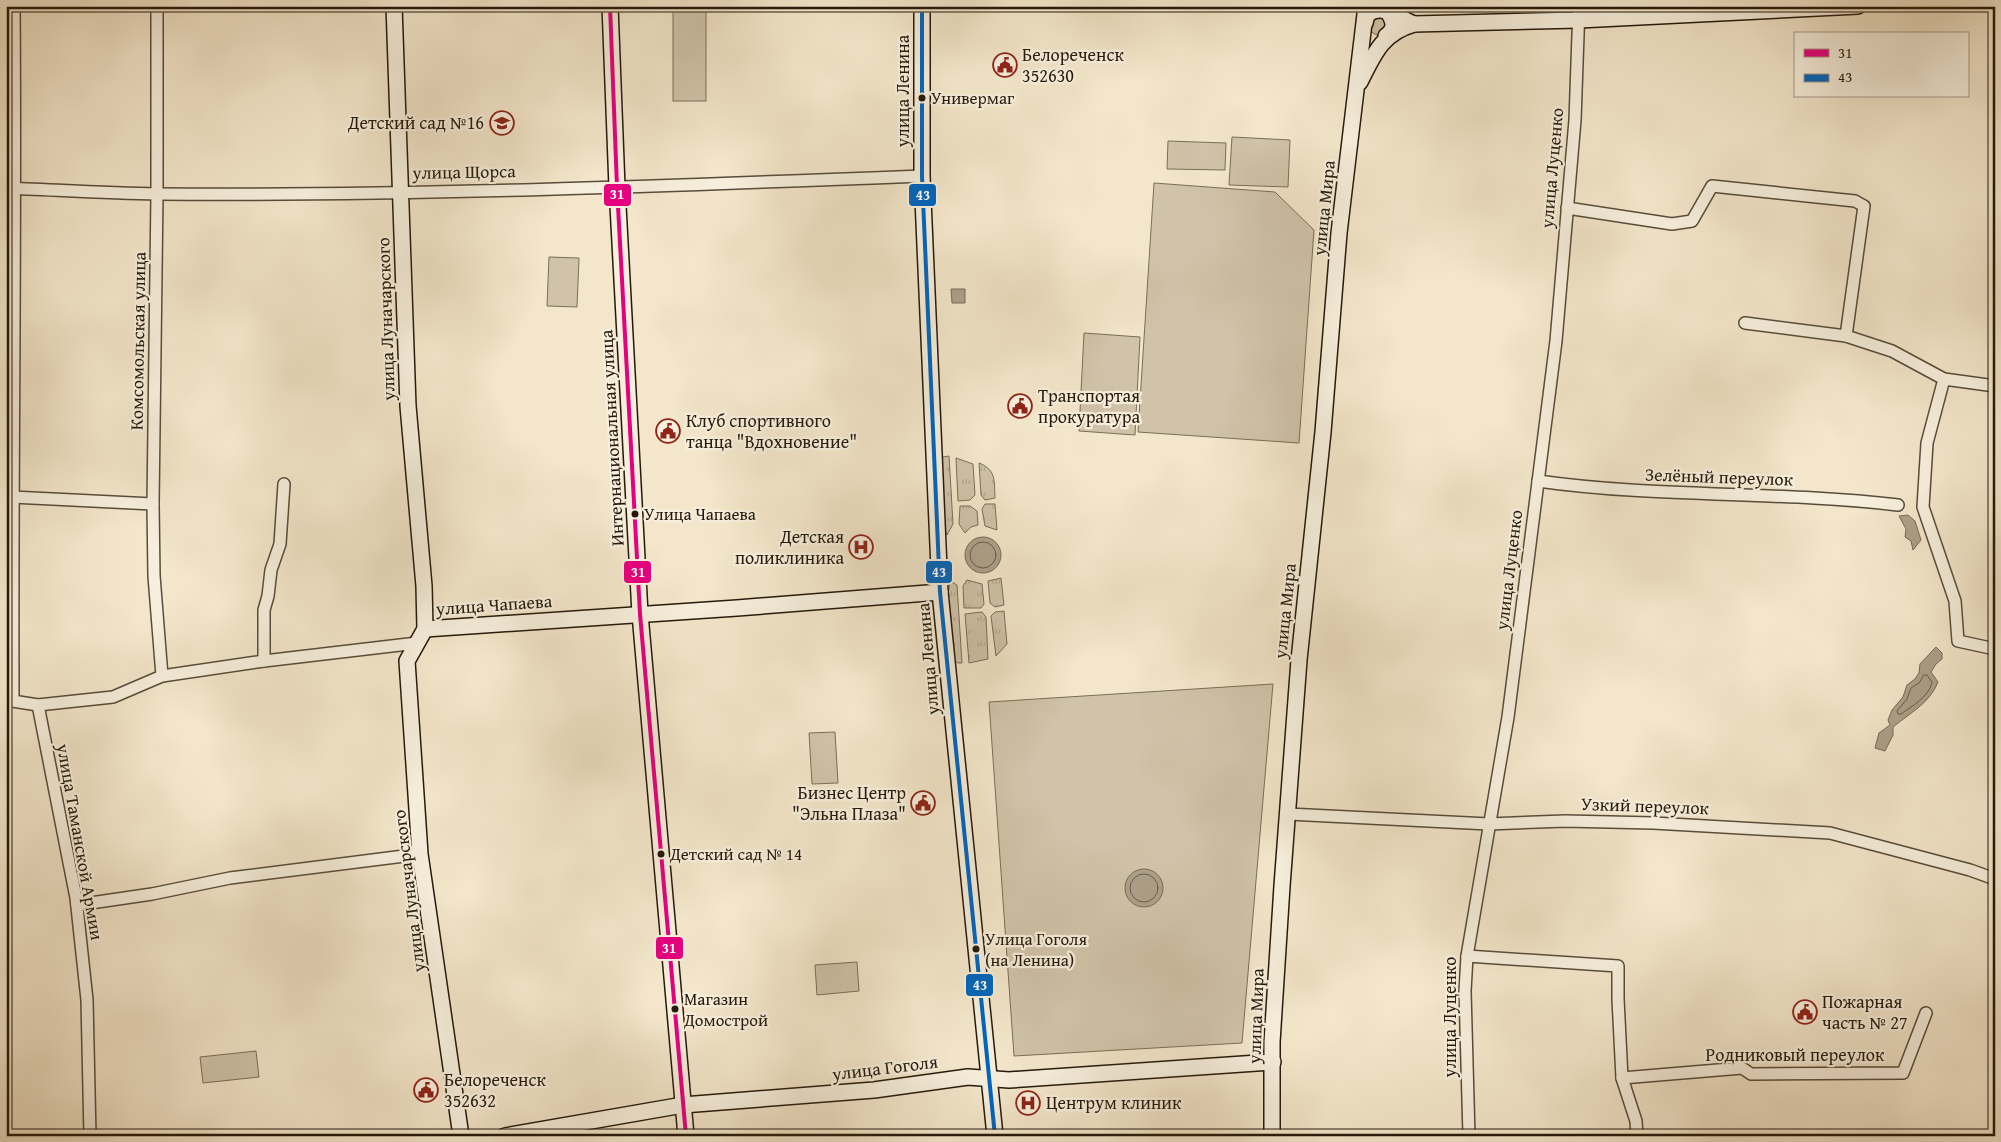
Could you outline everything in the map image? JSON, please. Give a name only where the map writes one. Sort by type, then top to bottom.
[{"type":"street","points":[[14,6],[11,188],[12,497],[9,700],[38,705],[113,697],[162,676],[264,661],[417,643]]},
{"type":"street","name":"Комсомольская улица","points":[[157,6],[157,194],[153,504],[154,576],[162,676]]},
{"type":"street","name":"улица Луначарского","points":[[394,6],[408,406],[424,586],[425,629]]},
{"type":"street","name":"Интернациональная улица","points":[[610,6],[617,187],[640,614],[686,1136]]},
{"type":"street","name":"улица Ленина","points":[[922,6],[922,176],[940,592],[995,1136]]},
{"type":"street","name":"улица Ленина","points":[[922,176],[930,164],[930,6]]},
{"type":"street","points":[[1414,24],[1386,9],[1377,9],[1367,15],[1365,14],[1365,28],[1368,34],[1374,38],[1381,38],[1404,26],[1414,24],[1579,13],[1858,6]]},
{"type":"street","points":[[1386,9],[1392,17],[1394,24],[1388,36]]},
{"type":"street","name":"улица Луценко","points":[[1469,1136],[1464,991],[1467,956],[1508,717],[1556,341],[1575,120],[1579,13]]},
{"type":"street","name":"улица Мира","points":[[1272,1136],[1273,1062],[1282,886],[1299,660],[1322,432],[1339,233],[1365,14]]},
{"type":"street","name":"улица Мира","points":[[1355,92],[1373,57],[1388,36]]},
{"type":"street","name":"улица Щорса","points":[[11,188],[157,194],[400,191],[617,187],[922,176]]},
{"type":"street","points":[[1567,208],[1672,224],[1692,221],[1712,186],[1855,201],[1864,206],[1846,336]]},
{"type":"street","points":[[1744,323],[1846,336],[1892,351],[1944,379],[1995,386]]},
{"type":"street","points":[[1944,379],[1927,443],[1919,507],[1955,601],[1958,641],[1995,649]]},
{"type":"street","name":"Зелёный переулок","points":[[1538,481],[1584,488],[1783,496],[1898,506]]},
{"type":"street","points":[[264,661],[264,610],[268,596],[271,570],[280,544],[284,484]]},
{"type":"street","points":[[12,497],[153,504]]},
{"type":"street","name":"улица Чапаева","points":[[417,643],[425,629],[940,592]]},
{"type":"street","name":"улица Луначарского","points":[[417,643],[407,661],[420,854],[461,1136]]},
{"type":"street","name":"улица Таманской Армии","points":[[38,705],[77,905],[87,1000],[90,1136]]},
{"type":"street","name":"Узкий переулок","points":[[1288,814],[1489,824],[1565,821],[1653,823],[1830,833],[1970,870],[1995,879]]},
{"type":"street","points":[[77,905],[152,894],[230,878],[420,854]]},
{"type":"street","points":[[1467,956],[1618,966],[1622,1078],[1636,1121],[1637,1136]]},
{"type":"street","name":"Родниковый переулок","points":[[1622,1078],[1742,1068],[1751,1074],[1903,1073],[1926,1013]]},
{"type":"street","name":"улица Гоголя","points":[[505,1136],[683,1105],[874,1090],[968,1077],[988,1080],[1009,1080],[1273,1062]]},
{"type":"green space","points":[[673,6],[706,6],[706,101],[673,101]]},
{"type":"green space","points":[[1378,14],[1390,22],[1379,36],[1369,28],[1373,15]]},
{"type":"green space","points":[[1232,137],[1290,140],[1288,187],[1229,185]]},
{"type":"green space","points":[[1168,141],[1226,143],[1225,170],[1167,169]]},
{"type":"green space","points":[[1154,183],[1275,192],[1314,230],[1299,443],[1138,432]]},
{"type":"green space","points":[[549,257],[579,258],[577,307],[547,306]]},
{"type":"green space","points":[[1084,333],[1140,337],[1135,435],[1079,431]]},
{"type":"green space","points":[[949,456],[953,524],[947,535],[941,517],[939,463],[943,457]]},
{"type":"green space","points":[[956,458],[973,464],[975,495],[970,500],[958,501]]},
{"type":"green space","points":[[979,463],[992,473],[995,498],[985,500],[981,495]]},
{"type":"green space","points":[[985,504],[995,504],[997,530],[985,526],[982,509]]},
{"type":"green space","points":[[960,506],[970,506],[977,511],[978,525],[971,527],[965,533],[959,524]]},
{"type":"green space","points":[[1001,578],[1004,605],[995,607],[990,603],[988,581]]},
{"type":"green space","points":[[967,580],[982,584],[984,604],[981,608],[964,608],[963,586]]},
{"type":"green space","points":[[950,581],[957,585],[962,663],[958,663],[953,659],[946,608]]},
{"type":"green space","points":[[1004,611],[1007,644],[996,656],[991,616],[995,612]]},
{"type":"green space","points":[[982,612],[986,617],[988,659],[969,663],[965,614]]},
{"type":"green space","points":[[1273,684],[1242,1043],[1014,1056],[989,702]]},
{"type":"green space","points":[[835,732],[838,783],[812,784],[809,733]]},
{"type":"green space","points":[[857,962],[859,991],[817,995],[815,965]]},
{"type":"green space","points":[[256,1051],[259,1077],[203,1083],[200,1057]]},
{"type":"water","points":[[951,289],[965,289],[965,303],[952,303]]},
{"type":"water","points":[[1908,515],[1915,521],[1921,540],[1913,550],[1911,541],[1905,537],[1906,529],[1899,516]]},
{"type":"water","points":[[983,537],[990,538],[996,542],[1000,548],[1000,562],[996,568],[990,572],[983,573],[976,572],[970,568],[966,562],[965,555],[966,548],[970,542],[976,538]]},
{"type":"water","points":[[1936,647],[1942,653],[1942,659],[1931,672],[1938,682],[1930,696],[1893,727],[1893,735],[1885,751],[1875,748],[1879,733],[1890,725],[1888,720],[1892,710],[1903,697],[1907,685],[1915,679],[1919,673],[1920,664]]},
{"type":"water","points":[[1144,869],[1157,875],[1163,888],[1157,901],[1144,907],[1131,901],[1125,888],[1131,875]]},
{"type":"transit line","name":"31","points":[[610,6],[617,187],[640,614],[686,1136]]},
{"type":"transit line","name":"43","points":[[922,6],[922,176],[940,592],[995,1136]]},
{"type":"place","name":"Белореченск 352630","points":[[1005,65]]},
{"type":"place","name":"Универмаг","points":[[922,98]]},
{"type":"place","name":"Детский сад №16","points":[[502,123]]},
{"type":"place","name":"Транспортая прокуратура","points":[[1020,406]]},
{"type":"place","name":"Клуб спортивного танца \"Вдохновение\"","points":[[668,431]]},
{"type":"place","name":"Улица Чапаева","points":[[635,514]]},
{"type":"place","name":"Детская поликлиника","points":[[861,547]]},
{"type":"place","name":"Бизнес Центр \"Эльна Плаза\"","points":[[923,803]]},
{"type":"place","name":"Детский сад № 14","points":[[661,854]]},
{"type":"place","name":"Улица Гоголя (на Ленина)","points":[[976,949]]},
{"type":"place","name":"Магазин Домострой","points":[[675,1009]]},
{"type":"place","name":"Пожарная часть № 27","points":[[1805,1012]]},
{"type":"place","name":"Белореченск 352632","points":[[426,1090]]},
{"type":"place","name":"Центрум клиник","points":[[1028,1103]]}]
